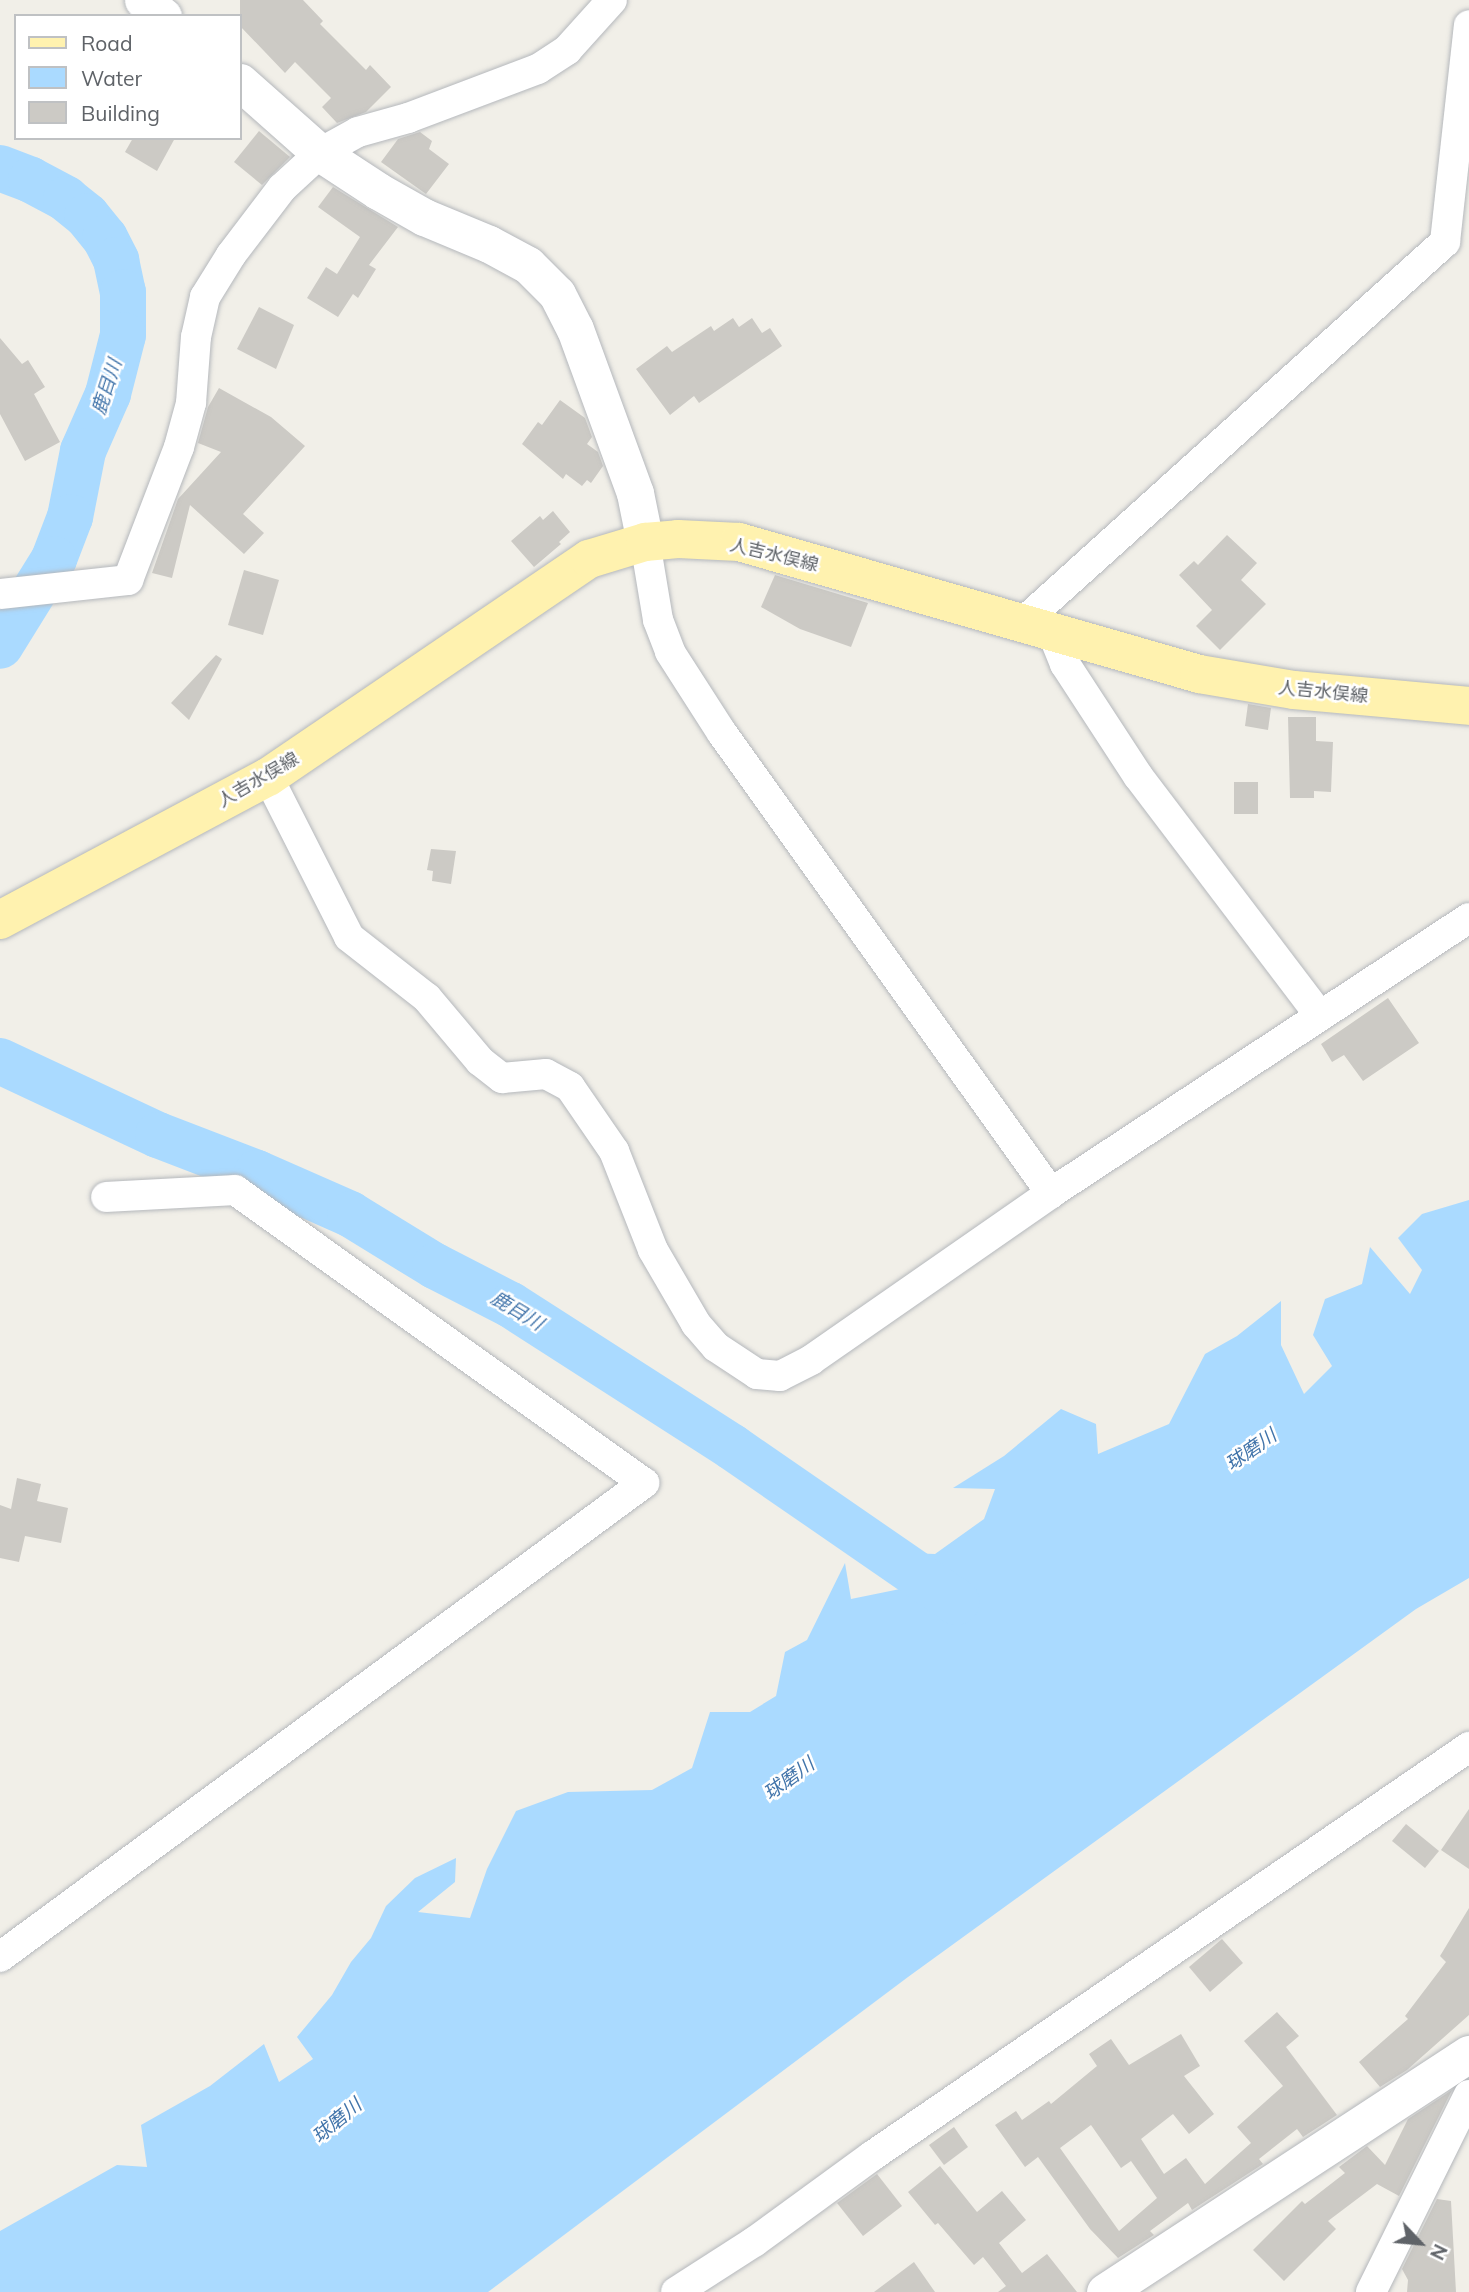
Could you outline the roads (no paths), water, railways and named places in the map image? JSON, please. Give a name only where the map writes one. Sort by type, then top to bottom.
[{"type":"main road","name":"人吉水俣線","points":[[0,920],[268,777],[589,559],[645,542],[678,539],[739,542],[1199,674],[1294,690],[1469,706]]},
{"type":"street","points":[[143,0],[160,14]]},
{"type":"street","points":[[2,593],[128,580],[179,447],[191,403],[196,337],[205,297],[231,255],[282,188],[320,152],[358,132],[408,118],[538,69],[567,50],[612,0]]},
{"type":"street","points":[[1320,1016],[1138,776],[1065,664],[1037,628],[1445,242],[1469,25]]},
{"type":"street","points":[[242,84],[320,152],[378,191],[425,217],[489,244],[528,265],[557,294],[575,329],[635,493],[658,621],[670,652],[743,764],[1051,1193]]},
{"type":"street","points":[[268,777],[349,937],[427,998],[480,1061],[502,1078],[546,1074],[570,1087],[614,1152],[653,1250],[696,1325],[716,1347],[757,1374],[780,1376],[811,1360],[1051,1193],[1469,918]]},
{"type":"street","points":[[0,1957],[644,1483],[235,1190],[106,1197]]},
{"type":"street","points":[[676,2292],[754,2242],[872,2156],[1469,1747]]},
{"type":"street","points":[[1105,2292],[1469,2054]]},
{"type":"street","points":[[1371,2292],[1469,2095]]},
{"type":"water","name":"球磨川","points":[[1469,1200],[1469,1578],[1416,1609],[908,1977],[488,2292],[0,2292],[0,2231],[117,2165],[147,2167],[141,2125],[210,2086],[264,2044],[279,2082],[313,2059],[297,2037],[332,1995],[351,1962],[371,1938],[386,1906],[415,1878],[456,1858],[455,1882],[418,1912],[470,1918],[487,1869],[516,1811],[568,1792],[652,1790],[692,1768],[710,1712],[750,1712],[776,1696],[785,1652],[807,1640],[845,1563],[851,1599],[905,1588],[909,1553],[935,1554],[984,1519],[995,1489],[953,1488],[1004,1456],[1061,1409],[1096,1424],[1098,1454],[1169,1424],[1205,1354],[1237,1336],[1281,1301],[1281,1345],[1304,1394],[1332,1366],[1313,1335],[1325,1299],[1362,1284],[1370,1247],[1410,1294],[1422,1270],[1398,1238],[1422,1214]]},
{"type":"waterway","name":"鹿目川","points":[[0,168],[31,180],[66,199],[87,216],[105,238],[116,260],[123,292],[123,335],[108,394],[83,451],[70,517],[54,559],[0,646]]},
{"type":"waterway","name":"鹿目川","points":[[0,1061],[158,1135],[257,1173],[350,1214],[435,1266],[511,1305],[732,1447],[957,1602]]}]
